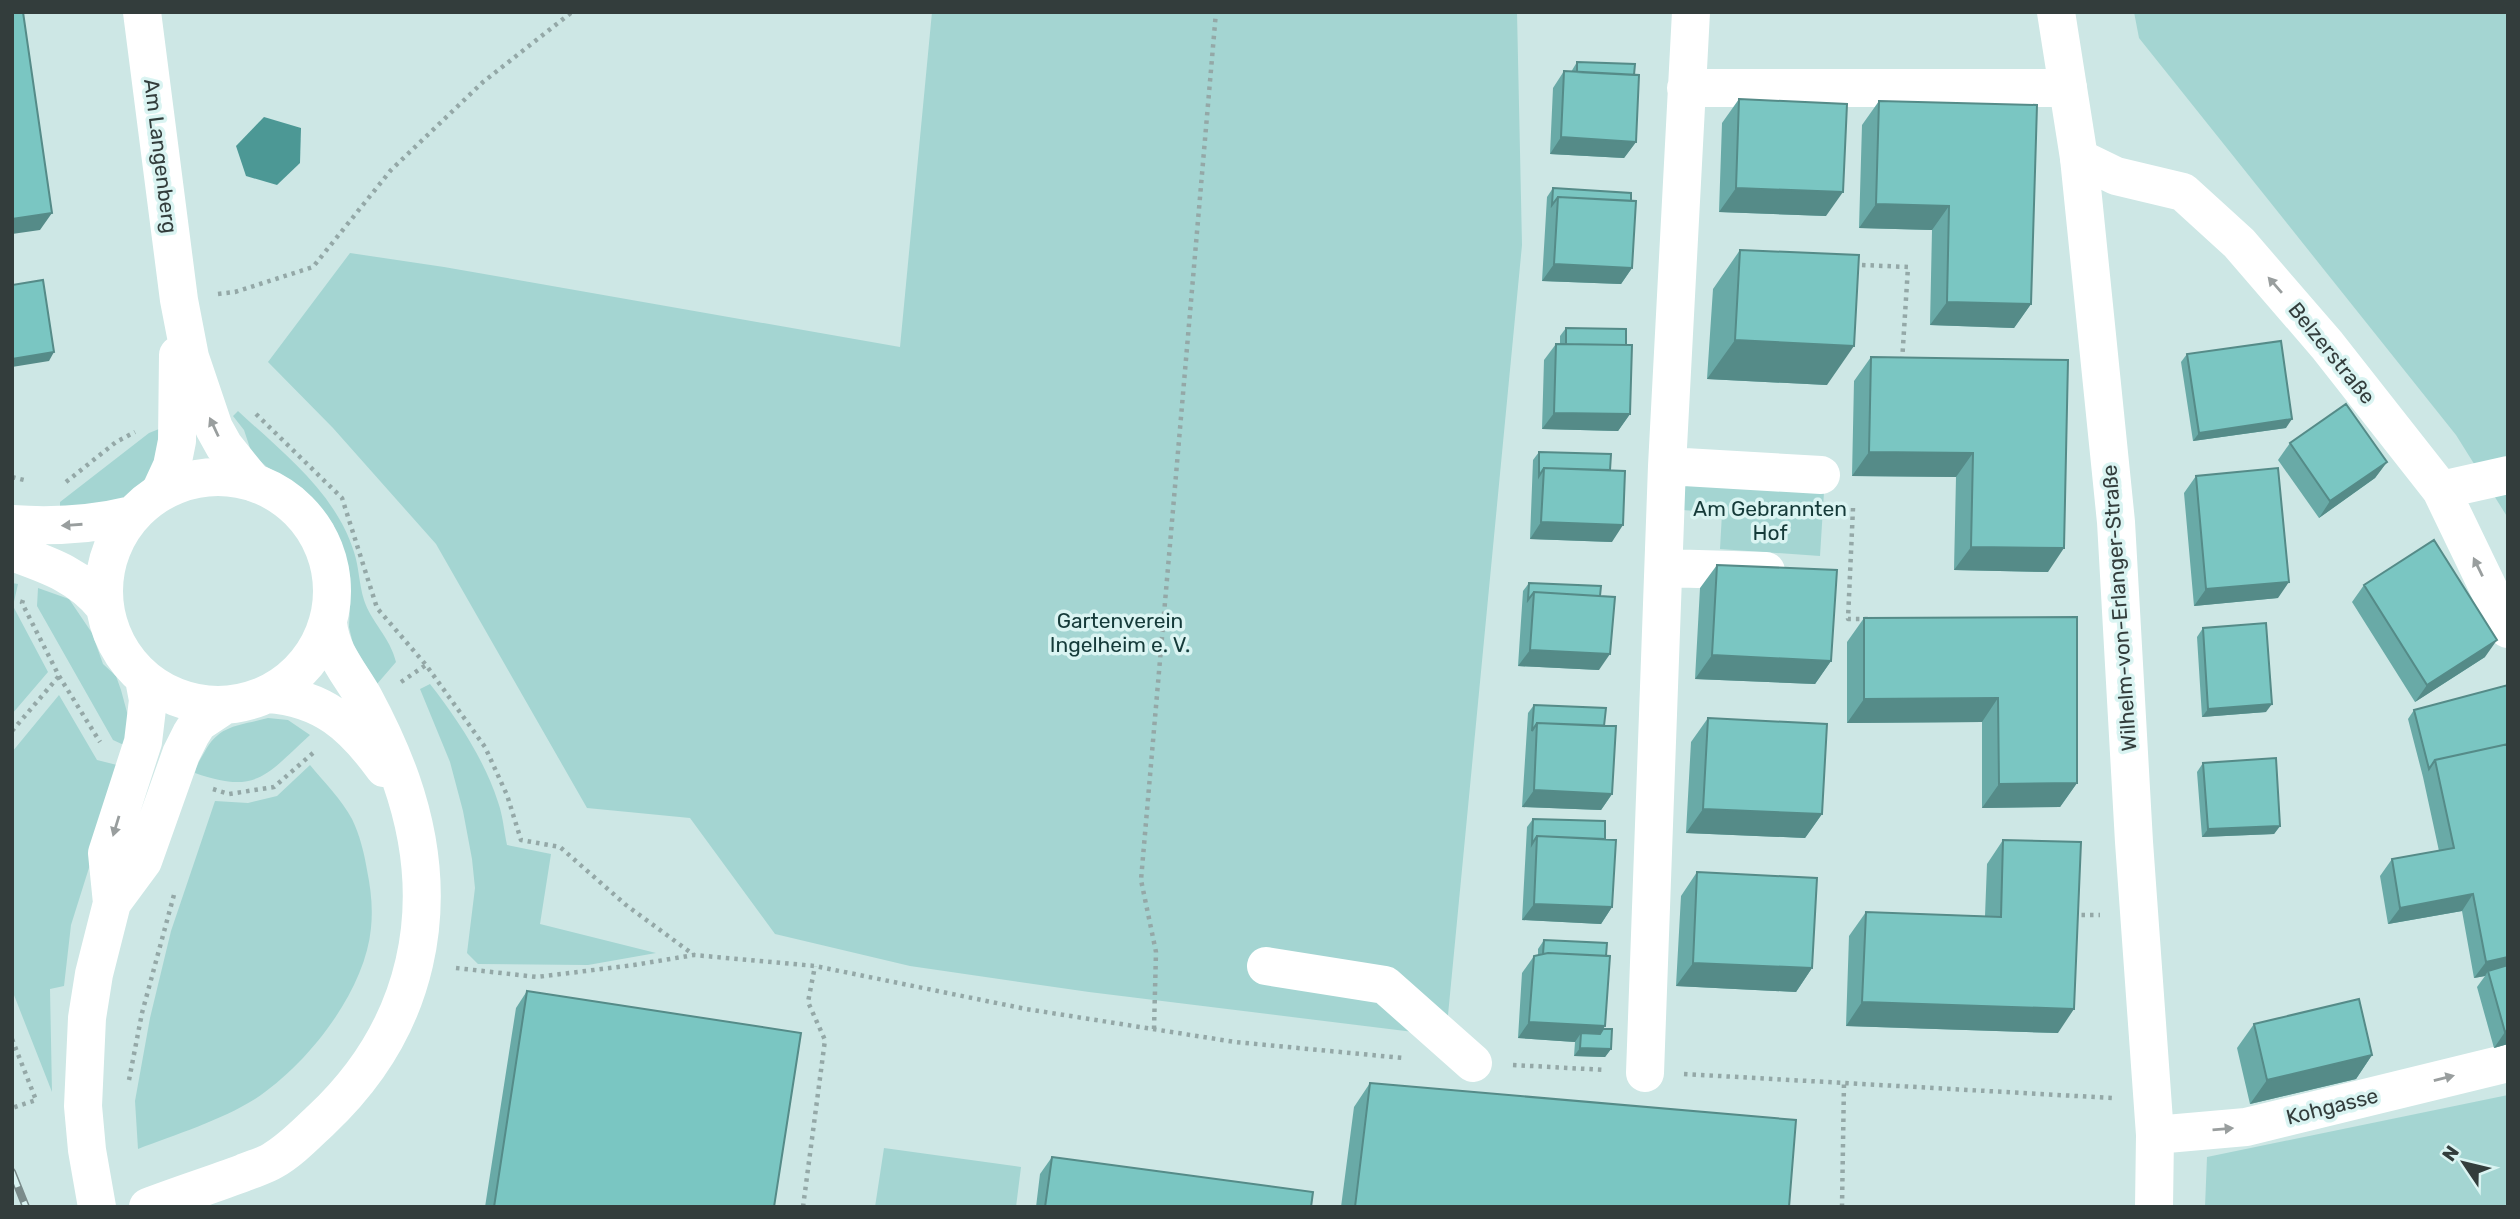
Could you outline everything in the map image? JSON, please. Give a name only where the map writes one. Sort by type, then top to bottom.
[{"type":"main road","name":"Am Langenberg","points":[[142,12],[179,300],[190,357],[192,412],[177,441],[172,466],[146,504],[120,531],[111,548],[103,586],[107,622],[121,653],[144,679],[174,697],[208,705],[247,702],[268,694],[289,681],[319,645],[328,623],[332,584],[323,546],[314,528],[287,500],[253,482],[215,476],[178,484],[146,504]]},
{"type":"main road","points":[[1645,1073],[1667,466],[1691,12]]},
{"type":"main road","name":"Wilhelm-von-Erlanger-Straße","points":[[2056,12],[2079,158],[2116,522],[2134,842],[2155,1135],[2154,1207]]},
{"type":"main road","points":[[1686,88],[2068,88]]},
{"type":"main road","name":"Belzerstraße","points":[[2079,158],[2116,176],[2183,191],[2239,243],[2327,345],[2441,489],[2508,629]]},
{"type":"main road","name":"Am Langenberg","points":[[192,412],[253,482]]},
{"type":"main road","points":[[1667,466],[1821,475]]},
{"type":"main road","points":[[2441,489],[2508,475]]},
{"type":"main road","points":[[12,524],[73,526],[146,504]]},
{"type":"main road","points":[[12,552],[68,573],[89,589],[104,606]]},
{"type":"main road","points":[[1664,568],[1805,572]]},
{"type":"main road","points":[[154,1204],[272,1162],[303,1138],[336,1107],[383,1045],[415,963],[421,932],[423,899],[421,868],[409,808],[392,756],[368,706],[333,649],[328,623]]},
{"type":"main road","points":[[97,1207],[87,1150],[83,1062],[94,974],[112,903],[107,853],[143,742],[148,700],[144,679]]},
{"type":"main road","points":[[268,694],[290,695],[329,711],[377,759],[409,808]]},
{"type":"main road","points":[[112,903],[143,860],[181,754],[191,734],[198,723],[225,705]]},
{"type":"main road","points":[[1266,966],[1385,985],[1473,1063]]},
{"type":"main road","name":"Kohgasse","points":[[2155,1135],[2245,1127],[2508,1063]]},
{"type":"path","points":[[179,300],[235,292],[313,267],[391,170],[483,82],[572,12]]},
{"type":"path","points":[[1154,1029],[1156,952],[1141,880],[1216,12]]},
{"type":"path","points":[[1862,265],[1908,267],[1902,370]]},
{"type":"path","points":[[63,484],[116,442],[159,419],[244,403],[342,498],[377,608],[426,665],[485,747],[507,795],[521,840],[560,847],[626,905],[694,955],[537,977],[415,963]]},
{"type":"path","points":[[1853,508],[1848,619],[1876,620]]},
{"type":"path","points":[[25,592],[22,603],[59,676],[104,748]]},
{"type":"path","points":[[12,731],[59,676]]},
{"type":"path","points":[[208,787],[229,794],[274,787],[344,724]]},
{"type":"path","points":[[126,1093],[142,1013],[176,890]]},
{"type":"path","points":[[803,1207],[825,1040],[808,1002],[815,967]]},
{"type":"path","points":[[12,1039],[36,1100],[12,1108]]},
{"type":"path","points":[[1842,1207],[1844,1082]]},
{"type":"green space","name":"Gartenverein Ingelheim e. V.","points":[[932,12],[1517,12],[1522,245],[1446,1036],[1089,992],[910,966],[775,934],[690,818],[587,808],[436,544],[333,428],[268,362],[350,253],[900,347]]},
{"type":"green space","points":[[2134,12],[2508,12],[2508,518],[2456,435],[2139,38]]},
{"type":"green space","points":[[238,411],[305,474],[321,492],[346,531],[356,558],[364,600],[396,662],[377,684],[353,644],[349,627],[349,569],[333,524],[314,500],[252,454],[244,430],[233,416]]},
{"type":"green space","points":[[159,429],[160,454],[138,492],[118,504],[60,513],[60,502],[149,433]]},
{"type":"green space","name":"Am Gebrannten Hof","points":[[1684,483],[1824,492],[1820,556],[1720,549],[1722,513],[1682,510]]},
{"type":"green space","points":[[12,583],[18,584],[13,606],[48,672],[12,714]]},
{"type":"green space","points":[[38,588],[69,599],[92,633],[103,664],[116,676],[128,716],[126,746],[113,740],[37,606]]},
{"type":"green space","points":[[430,684],[460,725],[486,771],[500,807],[507,845],[551,854],[540,924],[656,953],[588,965],[478,964],[467,953],[475,888],[472,859],[450,762],[420,689]]},
{"type":"green space","points":[[59,695],[97,760],[121,766],[71,925],[64,986],[50,989],[52,1092],[12,990],[12,752]]},
{"type":"green space","points":[[268,718],[288,720],[310,735],[271,770],[247,781],[233,782],[195,773],[197,765],[216,736],[239,725]]},
{"type":"green space","points":[[310,765],[348,812],[365,857],[371,892],[372,921],[358,977],[330,1025],[313,1047],[275,1085],[228,1114],[138,1149],[135,1101],[150,1018],[171,931],[215,801],[248,803],[277,796]]},
{"type":"green space","points":[[2508,1095],[2508,1207],[2205,1207],[2207,1157]]},
{"type":"green space","points":[[884,1148],[1021,1167],[1016,1207],[875,1207]]},
{"type":"shaded area","points":[[264,117],[301,128],[300,163],[277,185],[246,176],[236,146]]},
{"type":"building","points":[[12,12],[23,12],[52,213],[12,219]]},
{"type":"building","points":[[1577,62],[1635,64],[1634,75],[1577,72]]},
{"type":"building","points":[[1564,71],[1639,75],[1636,142],[1561,137]]},
{"type":"building","points":[[1739,99],[1847,104],[1843,192],[1736,188]]},
{"type":"building","points":[[1879,101],[2037,105],[2031,304],[1947,302],[1949,206],[1876,204]]},
{"type":"building","points":[[1553,188],[1631,193],[1631,201],[1558,197],[1552,205]]},
{"type":"building","points":[[1558,197],[1636,201],[1632,268],[1554,264]]},
{"type":"building","points":[[1740,250],[1859,255],[1854,346],[1735,340]]},
{"type":"building","points":[[43,280],[54,352],[12,359],[12,285]]},
{"type":"building","points":[[1566,328],[1626,329],[1626,345],[1566,344]]},
{"type":"building","points":[[2281,341],[2292,419],[2199,433],[2187,354]]},
{"type":"building","points":[[1556,344],[1632,345],[1630,414],[1554,413]]},
{"type":"building","points":[[1871,357],[2068,360],[2064,548],[1971,547],[1973,453],[1869,452]]},
{"type":"building","points":[[2346,404],[2387,462],[2330,501],[2290,443]]},
{"type":"building","points":[[1539,452],[1611,454],[1610,470],[1544,468],[1539,476]]},
{"type":"building","points":[[1544,468],[1625,471],[1623,525],[1541,522]]},
{"type":"building","points":[[2278,468],[2289,582],[2206,589],[2196,476]]},
{"type":"building","points":[[2434,540],[2497,640],[2427,685],[2364,585]]},
{"type":"building","points":[[1717,565],[1837,570],[1831,661],[1712,655]]},
{"type":"building","points":[[1529,583],[1601,586],[1600,596],[1534,592],[1528,600]]},
{"type":"building","points":[[1534,592],[1615,597],[1610,654],[1530,650]]},
{"type":"building","points":[[2077,617],[2077,783],[1999,784],[1998,698],[1864,699],[1864,618]]},
{"type":"building","points":[[2266,623],[2272,704],[2208,709],[2203,628]]},
{"type":"building","points":[[2508,685],[2508,744],[2435,760],[2429,769],[2414,710]]},
{"type":"building","points":[[1534,705],[1606,708],[1604,726],[1537,723],[1532,731]]},
{"type":"building","points":[[1708,718],[1827,724],[1822,814],[1703,809]]},
{"type":"building","points":[[1537,723],[1616,726],[1612,794],[1534,790]]},
{"type":"building","points":[[2508,744],[2508,957],[2486,962],[2473,894],[2400,908],[2392,859],[2454,848],[2435,760]]},
{"type":"building","points":[[2276,758],[2280,826],[2208,829],[2203,763]]},
{"type":"building","points":[[1533,819],[1605,821],[1605,839],[1537,836],[1532,844]]},
{"type":"building","points":[[1537,836],[1616,840],[1612,907],[1534,904]]},
{"type":"building","points":[[2003,840],[2081,842],[2074,1009],[1862,1002],[1866,912],[2001,917]]},
{"type":"building","points":[[1697,872],[1817,878],[1812,968],[1693,963]]},
{"type":"building","points":[[1544,940],[1607,943],[1606,956],[1543,954]]},
{"type":"building","points":[[1548,953],[1610,956],[1605,1026],[1529,1022],[1534,956]]},
{"type":"building","points":[[2508,965],[2508,1031],[2505,1032],[2488,971]]},
{"type":"building","points":[[527,991],[801,1033],[774,1207],[494,1207]]},
{"type":"building","points":[[2359,999],[2372,1055],[2267,1080],[2254,1024]]},
{"type":"building","points":[[1603,1029],[1612,1029],[1611,1049],[1580,1048],[1581,1033],[1600,1034]]},
{"type":"building","points":[[1370,1083],[1796,1120],[1789,1207],[1355,1207]]},
{"type":"building","points":[[1052,1157],[1313,1192],[1311,1207],[1045,1207]]},
{"type":"railway","points":[[12,1172],[26,1207]]}]
